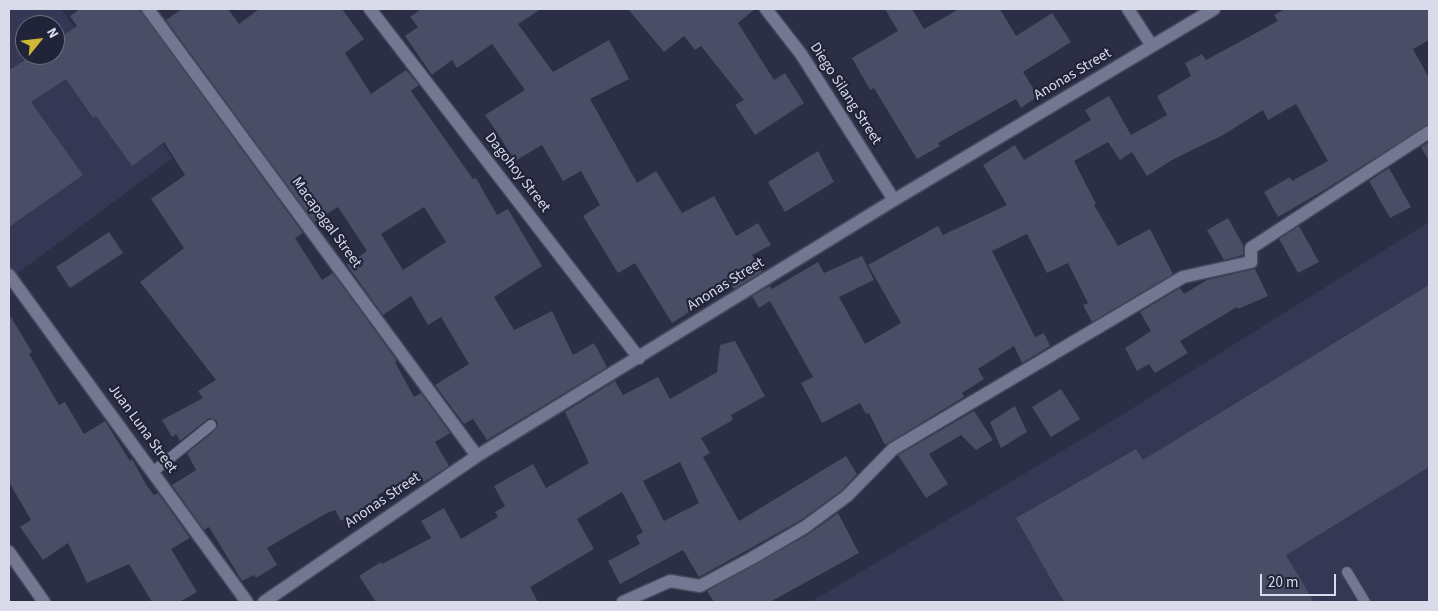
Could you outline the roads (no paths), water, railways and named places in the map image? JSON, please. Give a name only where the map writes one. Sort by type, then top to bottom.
[{"type":"street","name":"Macapagal Street","points":[[148,9],[477,456]]},
{"type":"street","name":"Dagohoy Street","points":[[370,9],[639,358]]},
{"type":"street","name":"Diego Silang Street","points":[[766,9],[801,54],[894,200]]},
{"type":"street","points":[[1128,9],[1152,46]]},
{"type":"street","name":"Anonas Street","points":[[264,602],[477,456],[894,200],[1214,9]]},
{"type":"street","points":[[623,602],[670,581],[700,586],[760,554],[805,527],[847,496],[893,449],[1183,277],[1251,262],[1251,248],[1429,132]]},
{"type":"street","name":"Juan Luna Street","points":[[9,275],[248,602]]},
{"type":"street","points":[[9,552],[44,602]]},
{"type":"lane","points":[[154,471],[212,425]]},
{"type":"lane","points":[[1347,572],[1365,602]]}]
